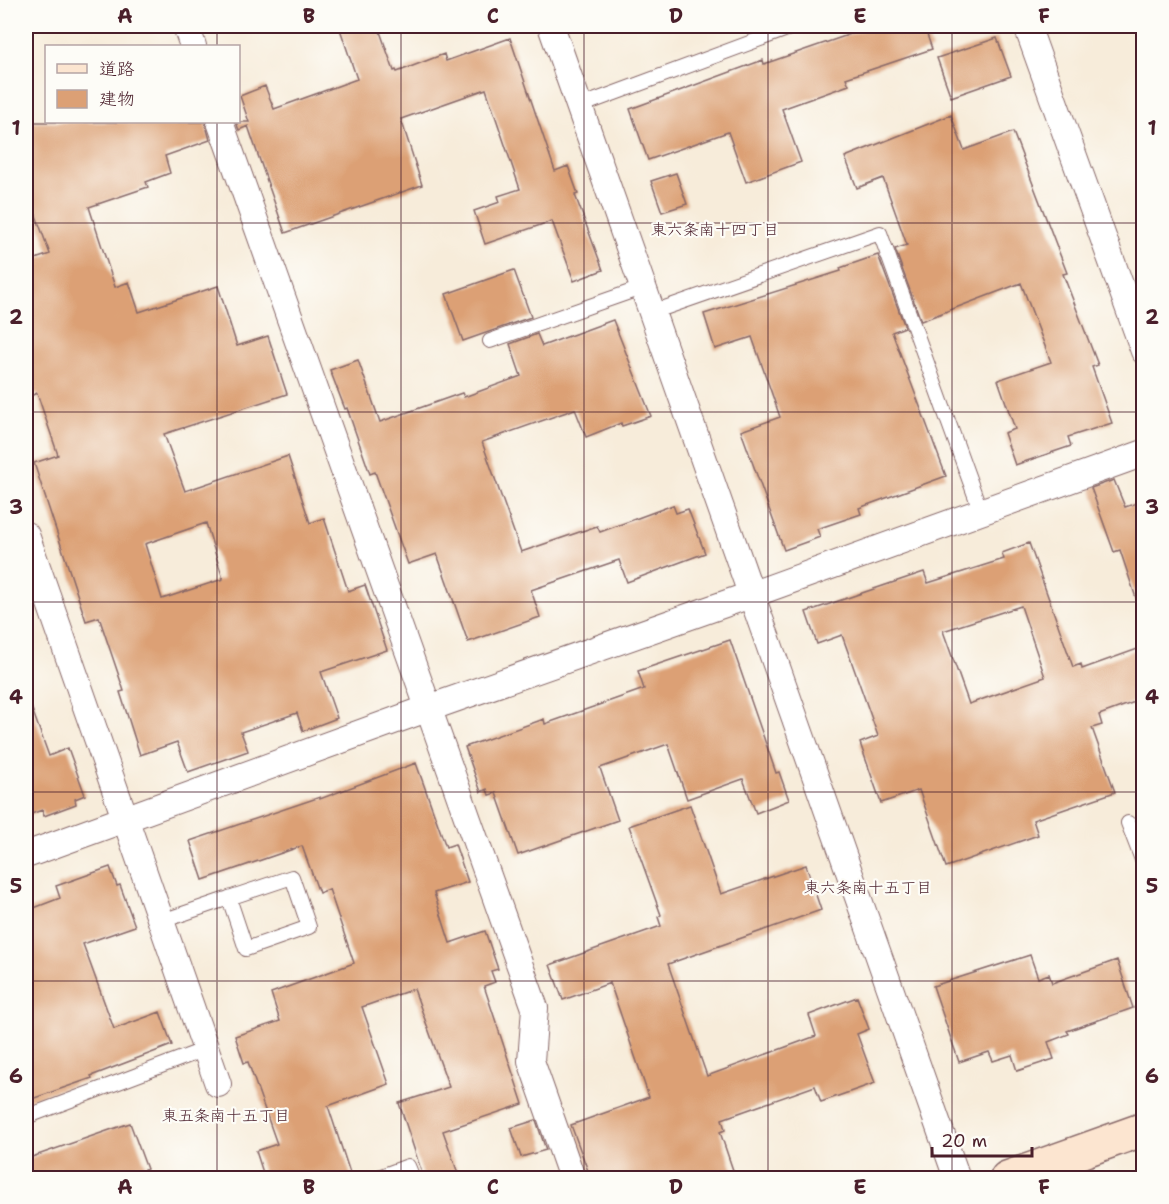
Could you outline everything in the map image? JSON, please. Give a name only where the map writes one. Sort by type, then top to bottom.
[{"type":"street","points":[[186,26],[193,45]]},
{"type":"street","points":[[551,26],[753,594],[957,1179]]},
{"type":"street","points":[[1027,26],[1143,351]]},
{"type":"street","points":[[220,123],[535,1008],[531,1061],[572,1179]]},
{"type":"street","points":[[26,855],[429,708],[1143,453]]},
{"type":"street","points":[[26,535],[218,1084]]},
{"type":"street","points":[[1007,1179],[1143,1129]]},
{"type":"lane","points":[[580,106],[795,26]]},
{"type":"lane","points":[[653,312],[880,233],[981,512]]},
{"type":"lane","points":[[490,341],[644,287]]},
{"type":"lane","points":[[1128,823],[1143,865]]},
{"type":"lane","points":[[162,921],[229,898],[292,877],[309,927],[246,949],[229,898]]},
{"type":"lane","points":[[26,1117],[206,1049]]},
{"type":"lane","points":[[376,1179],[408,1166],[413,1179]]},
{"type":"building","points":[[339,26],[378,26],[394,71],[397,72],[444,54],[446,61],[510,38],[555,171],[568,166],[578,194],[575,195],[603,270],[574,281],[552,221],[485,244],[474,211],[500,202],[498,196],[520,189],[486,89],[401,119],[422,185],[285,233],[248,126],[239,130],[236,123],[249,122],[240,96],[265,86],[274,109],[357,79]]},
{"type":"building","points":[[874,26],[924,26],[932,49],[846,78],[849,85],[782,109],[801,162],[746,182],[728,132],[648,160],[630,109],[763,60],[764,64]]},
{"type":"building","points":[[997,38],[1011,76],[951,97],[937,58]]},
{"type":"building","points":[[951,115],[964,150],[1013,132],[1067,273],[1063,274],[1098,365],[1092,367],[1112,423],[1068,437],[1071,446],[1015,465],[1004,433],[1015,429],[998,380],[1051,362],[1021,283],[921,321],[895,249],[907,245],[883,178],[857,188],[845,157]]},
{"type":"building","points":[[26,122],[205,123],[210,140],[165,156],[170,173],[146,182],[148,187],[89,207],[115,287],[129,282],[139,312],[218,286],[237,346],[268,336],[287,394],[164,434],[185,491],[288,456],[310,523],[324,518],[348,591],[365,585],[387,650],[321,672],[337,718],[303,731],[297,713],[241,732],[248,751],[188,772],[177,742],[140,755],[120,692],[124,691],[99,617],[86,621],[34,463],[58,455],[37,393],[26,398],[26,262],[50,254],[26,188]],"holes":[[[206,523],[223,579],[162,599],[145,544]]]},
{"type":"building","points":[[676,173],[687,204],[662,212],[651,181]]},
{"type":"building","points":[[878,255],[905,327],[892,332],[946,476],[859,508],[861,514],[817,529],[820,537],[784,550],[741,431],[780,417],[752,337],[715,349],[704,314],[841,271],[840,268]]},
{"type":"building","points":[[514,270],[531,317],[463,341],[446,294]]},
{"type":"building","points":[[613,320],[651,416],[622,426],[621,423],[586,437],[575,409],[482,442],[521,552],[597,526],[600,532],[673,505],[676,513],[688,509],[705,553],[627,582],[619,560],[531,590],[540,617],[468,642],[437,554],[408,564],[375,472],[370,474],[347,408],[345,409],[330,370],[358,360],[380,422],[462,393],[464,397],[521,376],[510,344],[537,334],[542,346]]},
{"type":"building","points":[[1114,480],[1125,507],[1143,501],[1143,603],[1138,604],[1120,550],[1114,552],[1091,488]]},
{"type":"building","points":[[1029,543],[1073,667],[1081,664],[1082,669],[1143,647],[1143,699],[1099,715],[1102,725],[1092,728],[1115,792],[1033,820],[1038,835],[946,867],[919,790],[881,803],[860,743],[878,736],[842,635],[817,644],[806,612],[924,572],[928,583],[1004,559],[1002,553]],"holes":[[[1021,606],[1045,677],[969,704],[943,631]]]},
{"type":"building","points":[[730,640],[776,773],[779,772],[789,800],[756,813],[743,779],[687,799],[668,744],[600,768],[618,820],[518,855],[496,793],[489,795],[487,789],[481,792],[465,747],[544,719],[545,724],[644,689],[638,671]]},
{"type":"building","points":[[29,701],[49,756],[68,748],[85,795],[75,799],[76,804],[44,816],[42,810],[26,816],[26,702]]},
{"type":"building","points":[[416,763],[446,847],[455,844],[468,882],[434,893],[450,943],[485,931],[498,969],[491,971],[495,982],[484,986],[523,1104],[443,1131],[460,1179],[424,1179],[399,1103],[449,1087],[414,989],[362,1007],[389,1084],[328,1106],[352,1179],[265,1179],[256,1151],[277,1144],[248,1062],[244,1063],[235,1036],[280,1021],[271,993],[354,963],[329,889],[319,893],[302,846],[203,880],[190,841],[320,797],[320,799]]},
{"type":"building","points":[[690,805],[721,894],[806,865],[821,910],[668,964],[707,1076],[816,1036],[809,1015],[857,997],[869,1029],[857,1034],[875,1083],[821,1102],[815,1086],[722,1119],[725,1130],[720,1132],[736,1179],[591,1179],[571,1125],[649,1097],[610,983],[563,1000],[550,965],[661,926],[658,917],[661,915],[629,826]]},
{"type":"building","points":[[110,867],[117,886],[120,885],[135,926],[83,944],[114,1029],[160,1012],[172,1045],[91,1076],[92,1078],[26,1101],[26,911],[60,898],[56,886]]},
{"type":"building","points":[[1030,955],[1038,978],[1049,974],[1052,983],[1117,960],[1133,1008],[1067,1031],[1069,1034],[1048,1042],[1054,1059],[1017,1071],[1012,1055],[993,1061],[989,1052],[959,1062],[933,986]]},
{"type":"building","points":[[536,1120],[546,1150],[521,1157],[511,1128]]},
{"type":"building","points":[[130,1123],[147,1169],[120,1179],[26,1179],[26,1159]]},
{"type":"district","name":"東六条南十四丁目","points":[[715,229]]},
{"type":"district","name":"東六条南十五丁目","points":[[868,887]]},
{"type":"district","name":"東五条南十五丁目","points":[[226,1115]]}]
